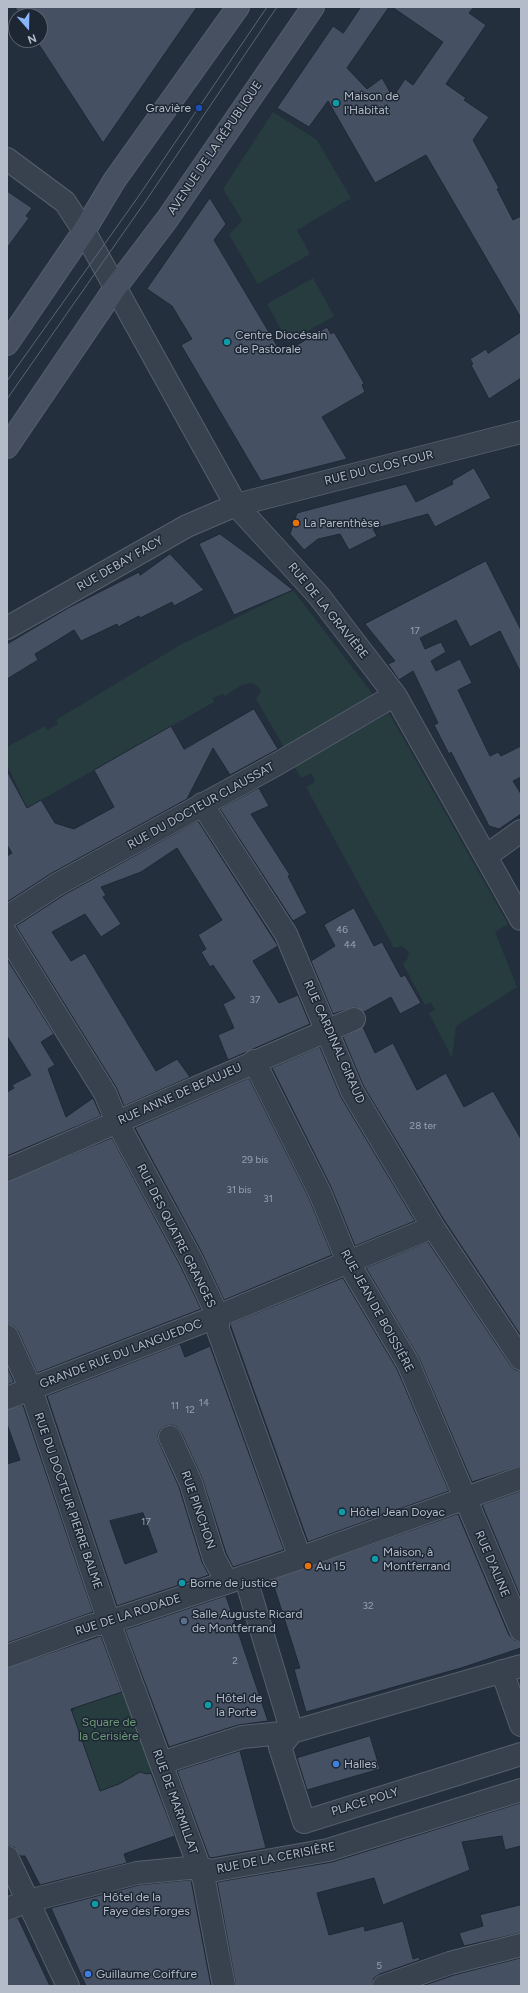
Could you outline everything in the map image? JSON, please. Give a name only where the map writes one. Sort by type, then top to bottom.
[{"type":"main road","points":[[7,344],[84,231],[114,181],[238,7]]},
{"type":"main road","name":"AVENUE DE LA RÉPUBLIQUE","points":[[7,448],[115,288],[168,218],[313,7]]},
{"type":"street","points":[[7,159],[65,202],[84,231],[115,288]]},
{"type":"street","name":"RUE DE LA GRAVIÈRE","points":[[115,288],[236,505],[319,596],[395,695],[521,919]]},
{"type":"street","name":"RUE DU CLOS FOUR","points":[[236,505],[521,432]]},
{"type":"street","name":"RUE DEBAY FACY","points":[[7,628],[187,526],[236,505]]},
{"type":"street","name":"RUE DU DOCTEUR CLAUSSAT","points":[[7,917],[58,884],[277,764],[395,695]]},
{"type":"street","name":"RUE CARDINAL GIRAUD","points":[[202,804],[286,934],[352,1091],[433,1227],[521,1359]]},
{"type":"street","points":[[486,856],[521,831]]},
{"type":"street","name":"RUE DES QUATRE GRANGES","points":[[7,935],[105,1093],[117,1122],[191,1259],[218,1316],[218,1330],[300,1558]]},
{"type":"street","name":"RUE ANNE DE BEAUJEU","points":[[7,1170],[327,1029],[354,1019]]},
{"type":"street","name":"RUE JEAN DE BOISSIÈRE","points":[[254,1061],[320,1193],[348,1262],[408,1363],[464,1499]]},
{"type":"street","name":"GRANDE RUE DU LANGUEDOC","points":[[7,1398],[218,1316],[433,1227]]},
{"type":"street","name":"RUE DU DOCTEUR PIERRE BALME","points":[[7,1336],[30,1389],[109,1622]]},
{"type":"street","name":"RUE PINCHON","points":[[170,1437],[191,1483],[214,1558],[236,1579]]},
{"type":"street","name":"RUE DE LA RODADE","points":[[7,1656],[93,1625],[109,1622],[300,1558],[521,1478]]},
{"type":"street","name":"RUE D'ALINE","points":[[464,1499],[521,1630]]},
{"type":"street","points":[[236,1579],[292,1732]]},
{"type":"street","name":"RUE DE MARMILLAT","points":[[109,1622],[204,1880],[224,1986]]},
{"type":"street","points":[[161,1763],[237,1739],[292,1732],[512,1669],[521,1726]]},
{"type":"street","name":"PLACE POLY","points":[[292,1732],[280,1747],[304,1822],[521,1754]]},
{"type":"street","name":"RUE DE LA CERISIÈRE","points":[[7,1909],[137,1873],[199,1867],[210,1870],[328,1850],[521,1790]]},
{"type":"street","points":[[7,1857],[68,1986]]},
{"type":"street","points":[[384,1986],[450,1963],[521,1945]]},
{"type":"green space","points":[[273,112],[317,140],[351,198],[297,230],[310,254],[258,284],[229,235],[242,220],[223,189]]},
{"type":"green space","points":[[313,278],[334,316],[288,342],[267,304]]},
{"type":"green space","points":[[293,590],[375,697],[288,749],[284,747],[256,699],[261,691],[253,684],[244,684],[225,696],[223,694],[212,698],[214,702],[27,808],[7,765],[7,747],[45,726],[47,730],[58,724],[56,720],[180,645]]},
{"type":"green space","points":[[389,713],[508,924],[495,932],[517,987],[456,1026],[452,1058],[429,1013],[435,1010],[431,1002],[425,1005],[403,964],[407,960],[409,952],[402,946],[394,948],[306,787],[315,782],[311,773],[301,778],[294,766]]},
{"type":"green space","name":"Square de la Cerisière","points":[[127,1690],[156,1771],[100,1791],[72,1712],[76,1707]]},
{"type":"building","points":[[15,7],[197,7],[103,143],[41,48],[48,48],[48,8]]},
{"type":"building","points":[[361,7],[389,7],[347,68],[367,89],[382,78],[393,97],[405,79],[413,85],[443,42],[392,7],[474,7],[469,13],[486,25],[446,84],[466,98],[464,100],[489,117],[473,140],[499,188],[497,189],[513,220],[521,216],[521,318],[426,155],[375,183],[328,101],[309,127],[277,108],[333,26],[343,33]]},
{"type":"building","points":[[7,191],[32,208],[26,216],[29,218],[7,248]]},
{"type":"building","name":"Centre Diocésain de Pastorale","points":[[210,198],[226,224],[214,240],[282,354],[327,327],[331,334],[334,332],[364,383],[362,385],[365,392],[322,417],[347,459],[261,481],[181,345],[192,339],[172,306],[147,289]]},
{"type":"building","points":[[521,332],[521,378],[489,399],[471,365],[473,364],[470,359],[486,349],[488,353]]},
{"type":"building","points":[[474,468],[491,498],[435,527],[428,514],[373,529],[377,536],[349,550],[340,534],[318,539],[304,550],[290,534],[297,513],[406,484],[416,502],[453,484],[452,481]]},
{"type":"building","points":[[220,534],[293,590],[234,615],[199,544]]},
{"type":"building","points":[[170,554],[204,590],[174,606],[172,602],[140,618],[139,616],[118,627],[117,624],[81,641],[74,630],[35,654],[38,660],[7,679],[7,644],[68,608],[139,572],[140,575]]},
{"type":"building","points":[[486,561],[521,630],[521,673],[500,631],[470,647],[456,620],[420,638],[425,649],[441,642],[446,652],[431,661],[436,671],[460,659],[472,683],[458,690],[490,756],[498,752],[501,756],[521,746],[521,777],[513,781],[521,794],[521,814],[499,829],[489,826],[451,752],[449,754],[434,725],[438,723],[413,671],[399,680],[388,664],[395,661],[365,624]]},
{"type":"building","points":[[254,709],[278,749],[230,775],[213,748],[187,799],[52,873],[7,902],[7,856],[12,853],[7,845],[7,771],[27,808],[41,800],[55,823],[74,829],[114,807],[94,770],[171,726],[184,749]]},
{"type":"building","points":[[259,788],[269,806],[251,814],[290,875],[288,876],[307,913],[293,921],[220,809]]},
{"type":"building","points":[[198,821],[278,946],[253,961],[279,1003],[298,995],[310,1024],[228,1060],[218,1035],[234,1028],[223,1004],[235,998],[213,965],[210,967],[201,952],[206,949],[198,935],[222,920],[177,848],[141,872],[101,887],[106,895],[103,897],[121,924],[101,937],[85,914],[52,932],[71,961],[85,953],[156,1071],[177,1059],[190,1077],[124,1106],[116,1087],[16,926],[64,895]]},
{"type":"building","points":[[354,908],[374,946],[382,942],[401,977],[405,975],[421,1003],[400,1014],[391,997],[364,1012],[355,1007],[333,1014],[311,961],[335,946],[324,925]]},
{"type":"building","points":[[7,959],[54,1034],[41,1042],[55,1065],[48,1069],[66,1117],[93,1098],[101,1116],[7,1156],[7,1092],[14,1088],[12,1085],[31,1075],[7,1036]]},
{"type":"building","points":[[363,1027],[375,1053],[393,1043],[417,1090],[446,1073],[464,1107],[493,1091],[521,1139],[521,1336],[444,1220],[363,1085],[343,1037]]},
{"type":"building","points":[[320,1047],[341,1097],[415,1221],[355,1246],[331,1187],[272,1068]]},
{"type":"building","points":[[249,1078],[309,1198],[332,1255],[224,1300],[202,1253],[135,1128]]},
{"type":"building","points":[[112,1138],[180,1265],[201,1309],[37,1373],[18,1331],[14,1326],[7,1324],[7,1182]]},
{"type":"building","points":[[428,1242],[511,1366],[515,1370],[521,1371],[521,1466],[472,1482],[419,1358],[366,1268]]},
{"type":"building","points":[[343,1278],[397,1369],[449,1491],[308,1542],[230,1324]]},
{"type":"building","points":[[180,1344],[185,1357],[210,1346],[284,1550],[233,1567],[226,1553],[202,1478],[181,1432],[177,1427],[172,1425],[165,1426],[160,1430],[158,1435],[159,1442],[179,1487],[202,1562],[209,1575],[117,1606],[47,1396]],"holes":[[[143,1513],[157,1552],[125,1564],[110,1521]]]},
{"type":"building","points":[[7,1366],[14,1382],[7,1385]]},
{"type":"building","points":[[23,1405],[93,1612],[7,1643],[7,1464],[20,1460],[7,1424],[7,1410]]},
{"type":"building","points":[[521,1491],[521,1598],[482,1505]]},
{"type":"building","points":[[458,1514],[509,1635],[514,1640],[521,1642],[521,1648],[461,1668],[306,1712],[294,1669],[300,1668],[272,1580]]},
{"type":"building","points":[[226,1596],[268,1721],[238,1725],[169,1747],[125,1630]]},
{"type":"building","points":[[101,1636],[122,1692],[71,1709],[100,1791],[119,1784],[140,1772],[147,1774],[151,1773],[175,1836],[124,1854],[127,1863],[40,1885],[25,1856],[20,1856],[14,1847],[7,1845],[7,1668]]},
{"type":"building","name":"Halles","points":[[370,1736],[380,1769],[307,1790],[297,1758]]},
{"type":"building","points":[[240,1751],[266,1848],[211,1858],[209,1857],[177,1771]]},
{"type":"building","points":[[521,1803],[521,1846],[505,1850],[502,1836],[462,1842],[470,1870],[383,1905],[374,1878],[317,1893],[329,1935],[364,1926],[365,1931],[403,1921],[413,1959],[419,1957],[420,1960],[380,1974],[374,1978],[372,1986],[236,1986],[217,1882],[332,1862]]},
{"type":"building","points":[[191,1880],[211,1986],[86,1986],[51,1908],[139,1885]]},
{"type":"building","points":[[521,1905],[521,1933],[464,1946],[459,1933],[483,1926],[480,1915]]},
{"type":"building","points":[[18,1918],[50,1986],[7,1986],[7,1921]]},
{"type":"building","points":[[521,1958],[521,1986],[422,1986],[454,1975]]},
{"type":"tram line","points":[[7,381],[138,197],[267,7]]},
{"type":"tram line","points":[[7,399],[145,202],[277,7]]},
{"type":"place","name":"Maison de l'Habitat","points":[[336,103]]},
{"type":"place","name":"Gravière","points":[[199,108]]},
{"type":"place","name":"Centre Diocésain de Pastorale","points":[[227,342]]},
{"type":"place","name":"La Parenthèse","points":[[296,523]]},
{"type":"place","name":"Hôtel Jean Doyac","points":[[342,1512]]},
{"type":"place","name":"Maison, à Montferrand","points":[[375,1559]]},
{"type":"place","name":"Au 15","points":[[308,1566]]},
{"type":"place","name":"Borne de justice","points":[[182,1583]]},
{"type":"place","name":"Salle Auguste Ricard de Montferrand","points":[[184,1621]]},
{"type":"place","name":"Hôtel de la Porte","points":[[208,1705]]},
{"type":"place","name":"Halles","points":[[336,1764]]},
{"type":"place","name":"Hôtel de la Faye des Forges","points":[[95,1904]]},
{"type":"place","name":"Guillaume Coiffure","points":[[88,1974]]}]
